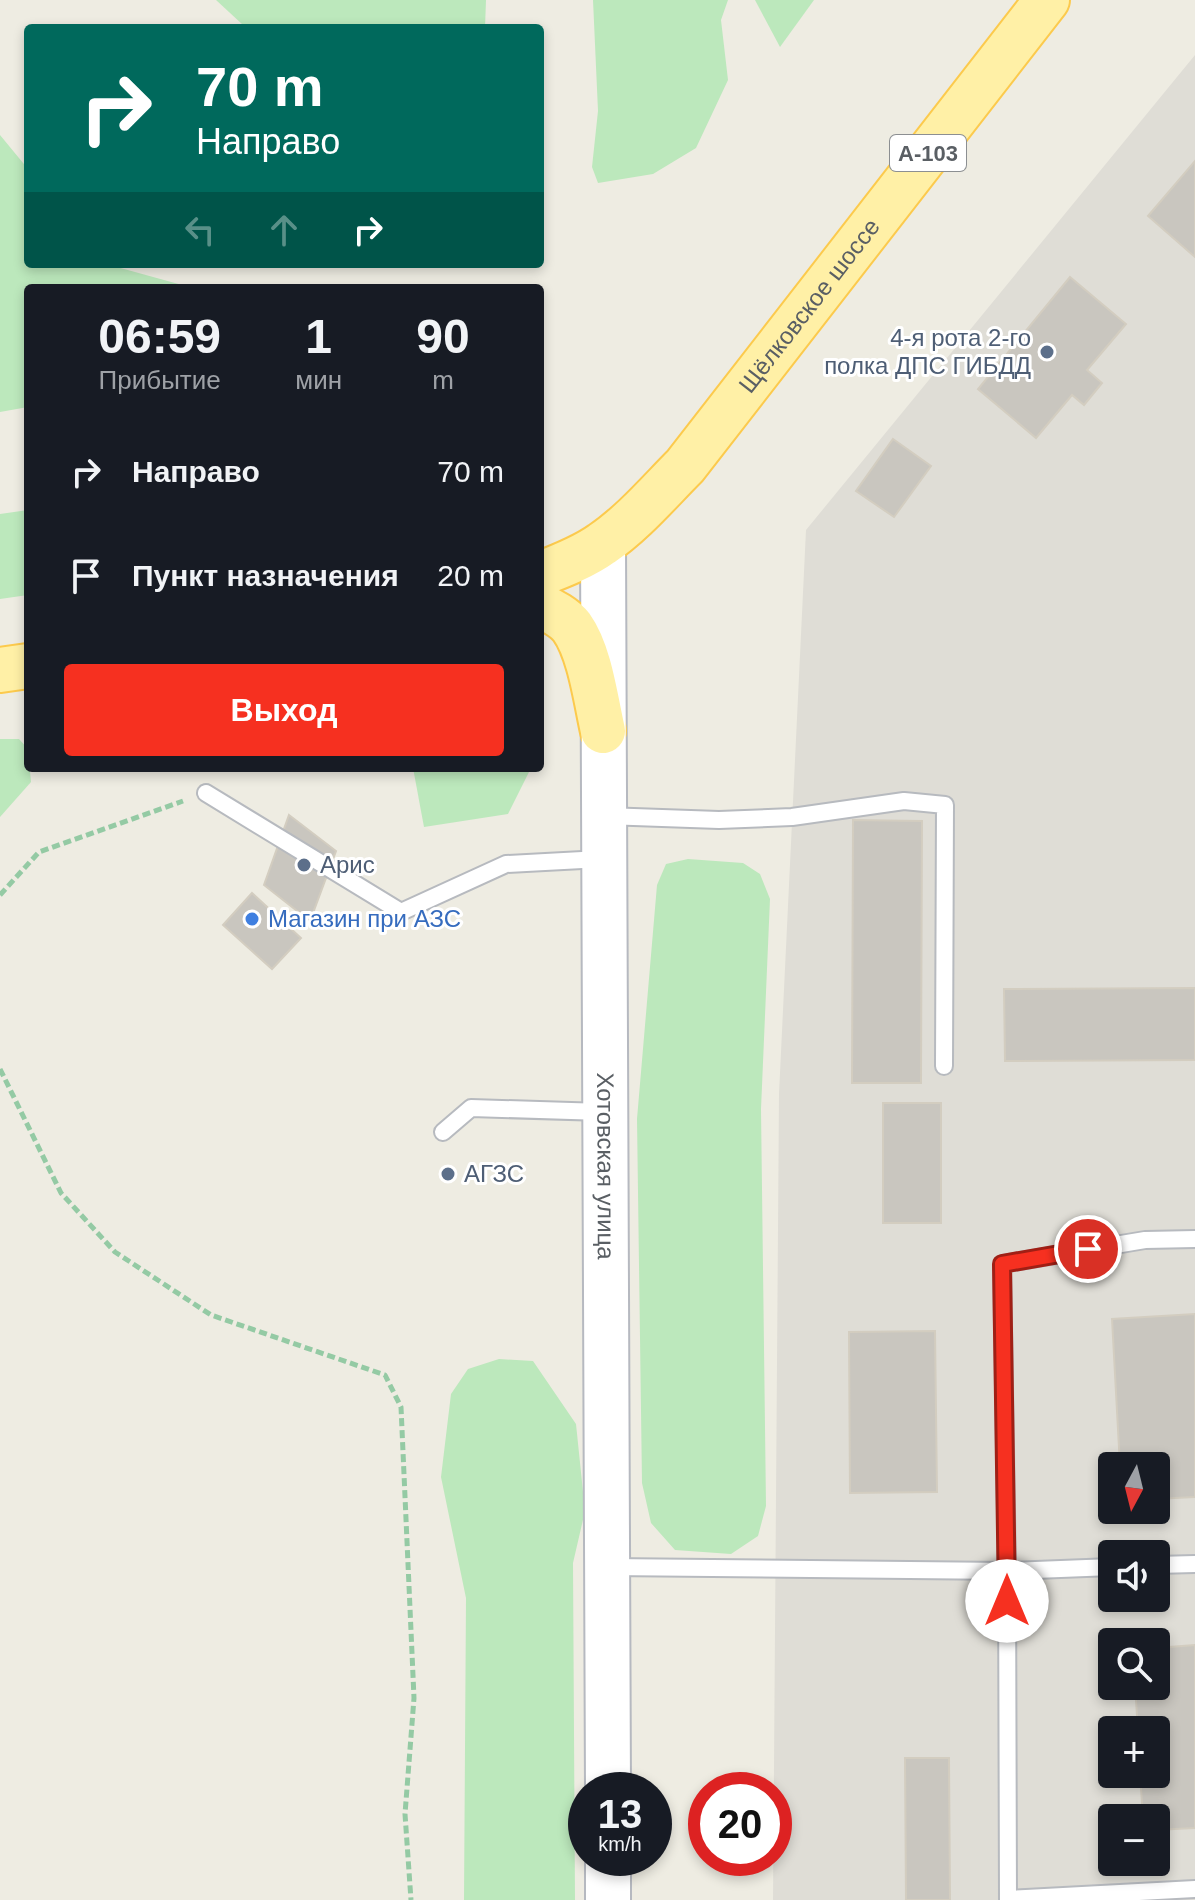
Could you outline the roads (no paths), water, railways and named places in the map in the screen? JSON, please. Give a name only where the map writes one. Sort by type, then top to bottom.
[{"type":"main road","name":"Щёлковское шоссе","points":[[544,572],[603,544],[685,466],[1047,0]]},
{"type":"main road","points":[[544,608],[571,626],[584,654],[603,731]]},
{"type":"main road","points":[[0,670],[24,667]]},
{"type":"street","name":"Хотовская улица","points":[[603,544],[608,1772]]},
{"type":"street","points":[[608,1876],[608,1900]]},
{"type":"lane","points":[[206,793],[401,912],[506,864],[604,858]]},
{"type":"lane","points":[[604,816],[719,820],[792,817],[904,801],[945,805],[944,1066]]},
{"type":"lane","points":[[443,1132],[471,1108],[605,1112]]},
{"type":"lane","points":[[1195,1239],[1145,1240],[1002,1264],[1008,1899],[1195,1889]]},
{"type":"lane","points":[[1170,1565],[1195,1564]]},
{"type":"lane","points":[[607,1567],[1007,1571],[1098,1568]]},
{"type":"place","name":"4-я рота 2-го полка ДПС ГИБДД","points":[[1047,352]]},
{"type":"place","name":"Арис","points":[[304,865]]},
{"type":"place","name":"Магазин при АЗС","points":[[252,919]]},
{"type":"place","name":"АГЗС","points":[[448,1174]]}]
